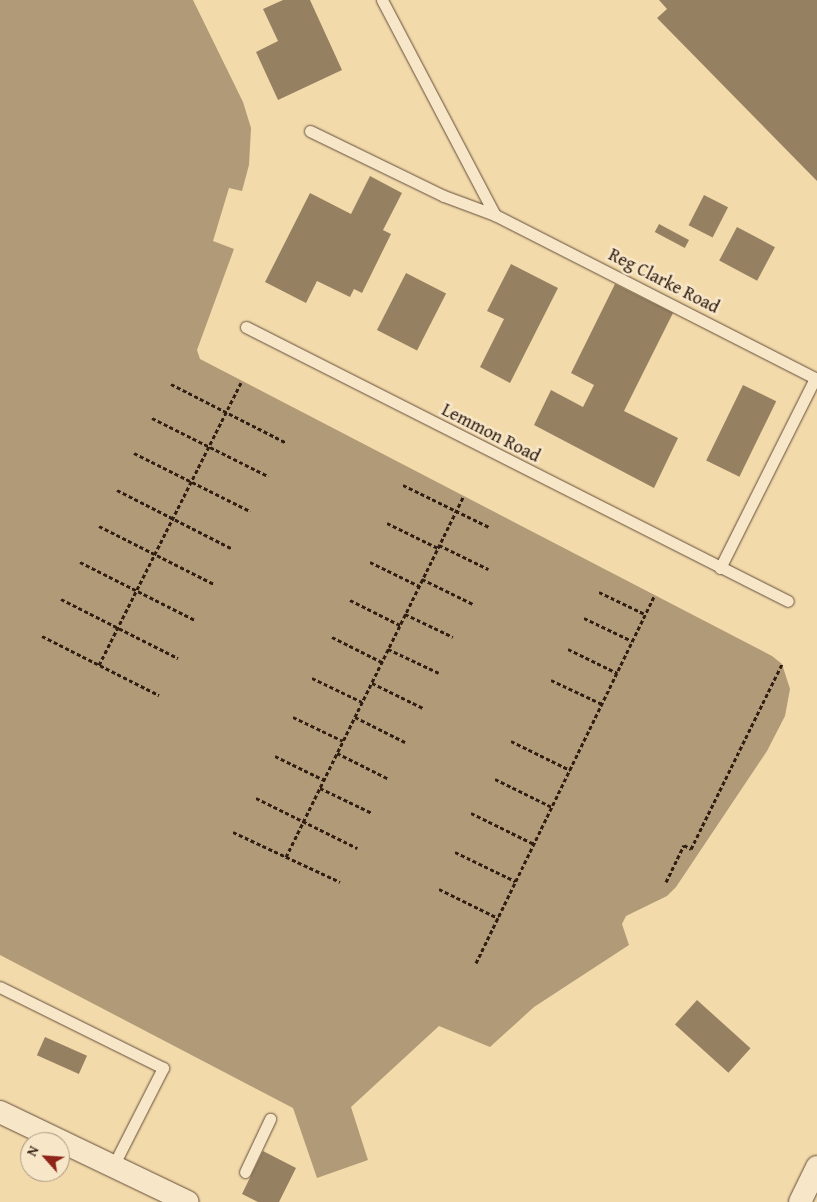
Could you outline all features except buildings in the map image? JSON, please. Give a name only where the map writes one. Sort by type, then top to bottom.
[{"type":"street","points":[[0,1112],[188,1202]]},
{"type":"street","points":[[800,1202],[817,1167]]},
{"type":"lane","points":[[382,0],[495,214]]},
{"type":"lane","name":"Reg Clarke Road","points":[[310,130],[444,196],[495,214],[816,378]]},
{"type":"lane","name":"Lemmon Road","points":[[246,327],[788,602]]},
{"type":"lane","points":[[720,568],[816,378]]},
{"type":"lane","points":[[0,987],[163,1068],[113,1166]]},
{"type":"lane","points":[[245,1172],[270,1120]]},
{"type":"path","points":[[99,665],[241,383]]},
{"type":"path","points":[[171,384],[285,442]]},
{"type":"path","points":[[152,418],[268,476]]},
{"type":"path","points":[[134,453],[250,511]]},
{"type":"path","points":[[403,484],[489,527]]},
{"type":"path","points":[[117,490],[231,548]]},
{"type":"path","points":[[286,857],[463,497]]},
{"type":"path","points":[[387,523],[488,569]]},
{"type":"path","points":[[99,526],[214,584]]},
{"type":"path","points":[[80,562],[196,620]]},
{"type":"path","points":[[370,562],[419,586]]},
{"type":"path","points":[[422,579],[473,604]]},
{"type":"path","points":[[599,592],[645,614]]},
{"type":"path","points":[[476,964],[655,595]]},
{"type":"path","points":[[61,599],[178,658]]},
{"type":"path","points":[[350,600],[400,625]]},
{"type":"path","points":[[405,614],[453,637]]},
{"type":"path","points":[[584,618],[632,642]]},
{"type":"path","points":[[42,636],[159,695]]},
{"type":"path","points":[[332,638],[382,662]]},
{"type":"path","points":[[388,648],[440,674]]},
{"type":"path","points":[[568,649],[617,673]]},
{"type":"path","points":[[666,882],[684,846],[691,849],[782,664]]},
{"type":"path","points":[[312,678],[362,702]]},
{"type":"path","points":[[552,680],[602,704]]},
{"type":"path","points":[[372,683],[423,708]]},
{"type":"path","points":[[293,717],[343,741]]},
{"type":"path","points":[[355,717],[406,742]]},
{"type":"path","points":[[511,741],[570,770]]},
{"type":"path","points":[[337,753],[389,779]]},
{"type":"path","points":[[275,756],[324,780]]},
{"type":"path","points":[[495,779],[552,807]]},
{"type":"path","points":[[320,788],[372,813]]},
{"type":"path","points":[[256,798],[357,848]]},
{"type":"path","points":[[471,813],[534,844]]},
{"type":"path","points":[[232,832],[340,882]]},
{"type":"path","points":[[456,852],[516,881]]},
{"type":"path","points":[[439,889],[498,918]]},
{"type":"shaded area","points":[[0,0],[193,0],[243,102],[251,128],[249,165],[242,191],[229,188],[213,241],[234,249],[197,350],[200,359],[772,656],[782,664],[790,689],[785,716],[767,751],[676,887],[667,896],[626,916],[622,924],[629,945],[534,1007],[490,1047],[439,1026],[351,1107],[368,1160],[317,1178],[293,1108],[0,955]]}]
